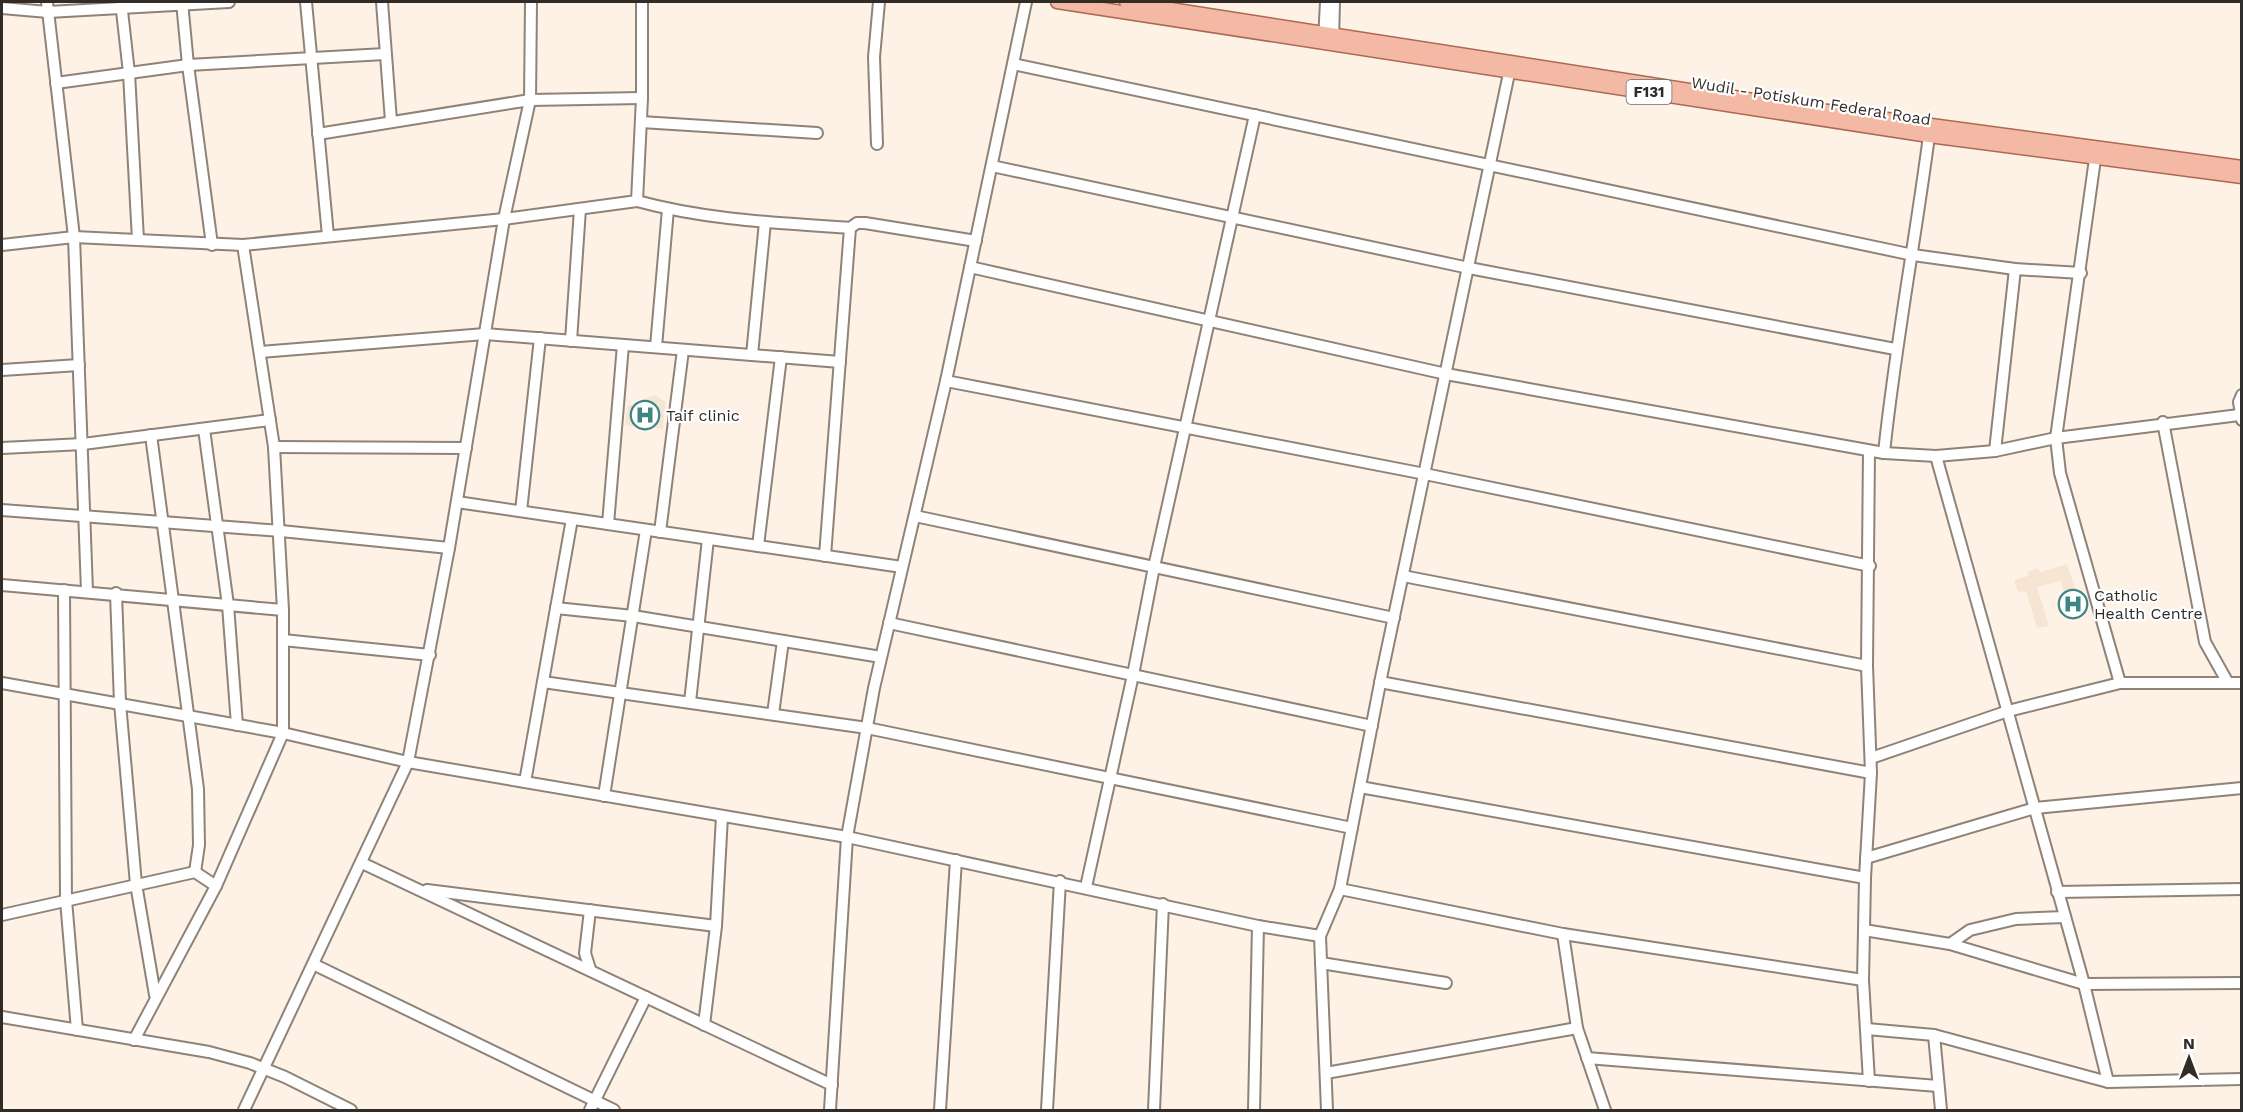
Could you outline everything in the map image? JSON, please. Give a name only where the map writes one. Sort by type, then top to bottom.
[{"type":"main road","name":"Wudil - Potiskum Federal Road","points":[[1060,2],[1329,37]]},
{"type":"main road","name":"Wudil - Potiskum Federal Road","points":[[1126,2],[1510,67],[1915,129],[2096,152],[2241,177]]},
{"type":"main road","name":"Wudil - Potiskum Federal Road","points":[[1915,129],[1929,136],[2241,167]]},
{"type":"street","points":[[2,8],[229,2]]},
{"type":"street","points":[[306,2],[328,236]]},
{"type":"street","points":[[382,2],[391,121]]},
{"type":"street","points":[[244,1110],[266,1070],[408,762],[449,548],[504,219],[530,100],[531,2]]},
{"type":"street","points":[[637,201],[642,98],[643,2]]},
{"type":"street","points":[[877,144],[874,57],[879,2]]},
{"type":"street","points":[[830,1110],[847,837],[881,657],[946,381],[1026,2]]},
{"type":"street","points":[[1326,2],[1329,37]]},
{"type":"street","points":[[1329,37],[1334,2]]},
{"type":"street","points":[[182,3],[212,245]]},
{"type":"street","points":[[121,5],[129,73],[138,240]]},
{"type":"street","points":[[48,7],[74,237],[87,591]]},
{"type":"street","points":[[56,83],[188,65],[385,54]]},
{"type":"street","points":[[1013,64],[1913,255],[2015,269],[2081,273]]},
{"type":"street","points":[[1327,1110],[1320,936],[1340,889],[1380,682],[1492,164],[1510,67]]},
{"type":"street","points":[[318,134],[530,100],[642,98]]},
{"type":"street","points":[[1086,887],[1133,675],[1154,567],[1234,218],[1255,115]]},
{"type":"street","points":[[641,122],[817,133]]},
{"type":"street","points":[[1884,453],[1895,349],[1913,255],[1929,136]]},
{"type":"street","points":[[2096,152],[2081,273],[2056,438],[2060,473],[2120,683]]},
{"type":"street","points":[[992,166],[1469,268],[1895,349]]},
{"type":"street","points":[[2,245],[74,237],[212,245],[243,244],[504,219],[637,201],[668,209],[765,222],[850,228],[857,223],[865,223],[976,241]]},
{"type":"street","points":[[571,341],[580,209]]},
{"type":"street","points":[[656,347],[668,209]]},
{"type":"street","points":[[752,355],[765,222]]},
{"type":"street","points":[[825,556],[850,228]]},
{"type":"street","points":[[134,1040],[155,995],[216,886],[283,734],[283,610],[274,447],[243,244]]},
{"type":"street","points":[[970,267],[1446,374],[1884,453],[1936,456],[1995,451],[2056,438],[2163,422],[2240,417],[2241,395]]},
{"type":"street","points":[[1995,451],[2015,269]]},
{"type":"street","points":[[260,352],[485,334],[840,362]]},
{"type":"street","points":[[521,511],[540,338]]},
{"type":"street","points":[[608,524],[623,345]]},
{"type":"street","points":[[660,532],[683,350]]},
{"type":"street","points":[[758,546],[781,357]]},
{"type":"street","points":[[2,370],[79,365]]},
{"type":"street","points":[[946,381],[1425,474],[1870,566]]},
{"type":"street","points":[[2,448],[83,444],[270,420]]},
{"type":"street","points":[[2163,422],[2205,642],[2228,683]]},
{"type":"street","points":[[204,429],[228,605],[237,725]]},
{"type":"street","points":[[151,435],[199,799],[199,845],[195,872]]},
{"type":"street","points":[[274,447],[466,448]]},
{"type":"street","points":[[1869,451],[1870,566],[1867,666],[1871,773],[1864,878],[1863,980],[1869,1080]]},
{"type":"street","points":[[1936,456],[2084,984],[2108,1082]]},
{"type":"street","points":[[457,502],[902,567]]},
{"type":"street","points":[[2,510],[280,531],[449,548]]},
{"type":"street","points":[[915,516],[1394,618]]},
{"type":"street","points":[[525,782],[572,519]]},
{"type":"street","points":[[604,796],[646,530]]},
{"type":"street","points":[[690,702],[708,539]]},
{"type":"street","points":[[1403,576],[1867,666]]},
{"type":"street","points":[[2,585],[117,593],[283,610]]},
{"type":"street","points":[[64,590],[66,900],[77,1030]]},
{"type":"street","points":[[117,593],[120,703],[136,884],[155,995]]},
{"type":"street","points":[[556,608],[633,616],[881,657]]},
{"type":"street","points":[[889,623],[1372,726]]},
{"type":"street","points":[[283,640],[430,655]]},
{"type":"street","points":[[773,714],[783,641]]},
{"type":"street","points":[[543,682],[867,728],[1352,828]]},
{"type":"street","points":[[1380,682],[1871,773]]},
{"type":"street","points":[[2,683],[237,725],[408,762],[847,837],[1060,881],[1258,926],[1320,936]]},
{"type":"street","points":[[1870,758],[2008,711],[2120,683],[2241,683]]},
{"type":"street","points":[[1360,787],[1864,878]]},
{"type":"street","points":[[1866,858],[2035,808],[2241,788]]},
{"type":"street","points":[[704,1025],[716,926],[722,816]]},
{"type":"street","points":[[940,1110],[956,860]]},
{"type":"street","points":[[362,863],[832,1085]]},
{"type":"street","points":[[2,915],[195,872],[216,886]]},
{"type":"street","points":[[1047,1110],[1060,881]]},
{"type":"street","points":[[415,888],[716,926]]},
{"type":"street","points":[[1340,889],[1563,934],[1863,980]]},
{"type":"street","points":[[2057,892],[2241,889]]},
{"type":"street","points":[[1154,1110],[1162,904]]},
{"type":"street","points":[[590,910],[585,953],[590,969]]},
{"type":"street","points":[[1950,944],[1970,930],[2016,919],[2065,917]]},
{"type":"street","points":[[1254,1110],[1258,926]]},
{"type":"street","points":[[1864,930],[1950,944],[2084,984],[2241,983]]},
{"type":"street","points":[[1563,934],[1577,1028],[1605,1110]]},
{"type":"street","points":[[1321,963],[1446,983]]},
{"type":"street","points":[[315,965],[593,1106],[614,1110]]},
{"type":"street","points":[[593,1106],[646,997]]},
{"type":"street","points":[[2,1017],[209,1052],[266,1070],[351,1110]]},
{"type":"street","points":[[1326,1073],[1577,1028]]},
{"type":"street","points":[[1867,1029],[1934,1035],[2108,1082],[2241,1079]]},
{"type":"street","points":[[1934,1035],[1941,1110]]},
{"type":"street","points":[[1587,1058],[1938,1086]]},
{"type":"shaded area","name":"Taif clinic","points":[[655,395],[666,402],[663,429],[625,425],[627,406]]},
{"type":"shaded area","name":"Catholic Health Centre","points":[[2067,564],[2084,615],[2071,619],[2061,581],[2037,587],[2049,626],[2037,628],[2026,591],[2018,592],[2014,580],[2028,576],[2027,572],[2038,568],[2040,572]]},
{"type":"place","name":"Taif clinic","points":[[645,415]]},
{"type":"place","name":"Catholic Health Centre","points":[[2073,604]]}]
